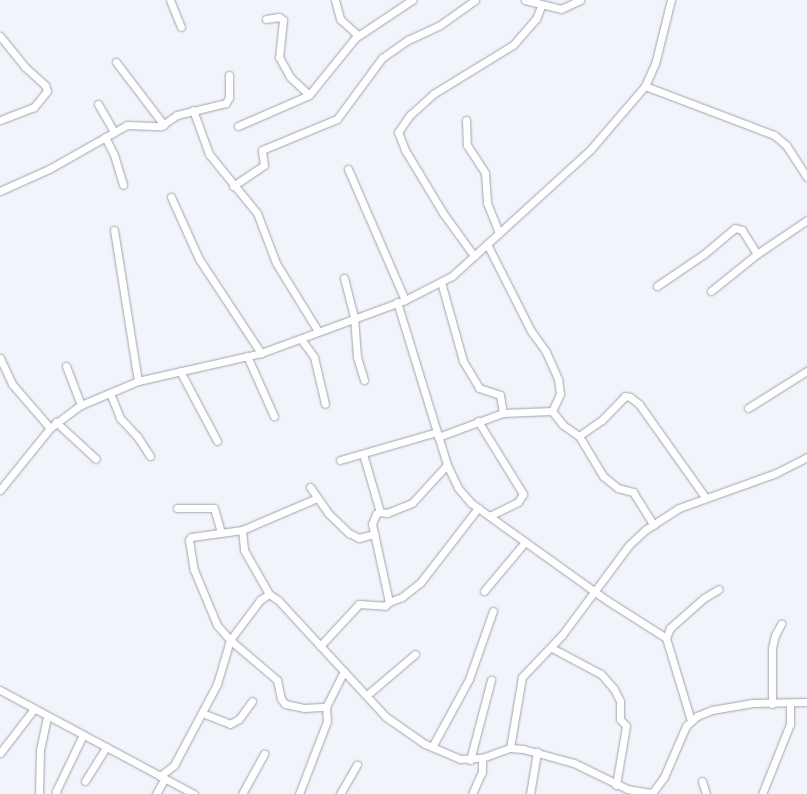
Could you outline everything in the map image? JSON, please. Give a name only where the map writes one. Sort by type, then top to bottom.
[{"type":"street","points":[[170,0],[181,27]]},
{"type":"street","points":[[335,0],[340,19],[358,35]]},
{"type":"street","points":[[238,126],[309,95],[358,35],[412,0]]},
{"type":"street","points":[[233,186],[264,165],[262,150],[337,118],[382,58],[408,40],[440,25],[476,0]]},
{"type":"street","points":[[525,0],[541,6],[566,8],[580,0]]},
{"type":"street","points":[[0,490],[50,428],[56,422],[81,405],[138,381],[261,353],[354,316],[405,300],[452,276],[590,150],[645,86],[655,64],[671,0]]},
{"type":"street","points":[[474,256],[443,213],[405,150],[398,132],[410,115],[433,94],[513,45],[536,20],[541,6]]},
{"type":"street","points":[[266,19],[276,17],[283,20],[279,57],[290,77],[309,95]]},
{"type":"street","points":[[0,36],[47,89],[46,96],[34,107],[0,120]]},
{"type":"street","points":[[116,62],[164,124]]},
{"type":"street","points":[[0,191],[49,169],[114,132],[134,124],[158,127],[171,118],[193,110],[226,103],[229,97],[229,75]]},
{"type":"street","points":[[645,86],[774,135],[786,145],[807,178]]},
{"type":"street","points":[[98,104],[114,132]]},
{"type":"street","points":[[193,110],[209,154],[233,186],[257,213],[276,263],[318,331]]},
{"type":"street","points":[[466,120],[467,145],[485,173],[487,203],[499,233]]},
{"type":"street","points":[[105,137],[114,155],[123,185]]},
{"type":"street","points":[[348,169],[405,300]]},
{"type":"street","points":[[171,197],[199,258],[261,353]]},
{"type":"street","points":[[711,291],[757,254],[807,220]]},
{"type":"street","points":[[657,286],[704,254],[735,228],[742,230],[757,254]]},
{"type":"street","points":[[114,230],[138,381]]},
{"type":"street","points":[[487,244],[531,331],[546,352],[558,379],[560,394],[552,411]]},
{"type":"street","points":[[344,278],[354,316],[354,333],[364,380]]},
{"type":"street","points":[[441,282],[464,361],[479,388],[500,395],[503,413]]},
{"type":"street","points":[[396,302],[447,465],[458,488],[478,508],[525,542],[666,638]]},
{"type":"street","points":[[343,321],[354,333]]},
{"type":"street","points":[[301,338],[314,357],[324,404]]},
{"type":"street","points":[[247,356],[274,416]]},
{"type":"street","points":[[0,358],[12,384],[50,428]]},
{"type":"street","points":[[66,366],[81,405]]},
{"type":"street","points":[[180,371],[217,441]]},
{"type":"street","points":[[748,408],[807,371]]},
{"type":"street","points":[[110,393],[120,418],[137,436],[150,456]]},
{"type":"street","points":[[579,436],[602,420],[622,399],[630,397],[639,404],[705,497]]},
{"type":"street","points":[[340,460],[438,434],[503,413],[552,411]]},
{"type":"street","points":[[552,411],[563,425],[579,436],[603,476],[618,488],[633,492],[654,525]]},
{"type":"street","points":[[478,421],[523,494],[518,502],[489,516]]},
{"type":"street","points":[[56,422],[96,459]]},
{"type":"street","points":[[363,454],[380,512]]},
{"type":"street","points":[[510,748],[522,677],[552,648],[619,557],[654,525],[679,508],[705,497],[776,473],[807,457]]},
{"type":"street","points":[[380,512],[387,513],[412,503],[447,465]]},
{"type":"street","points":[[310,487],[317,498],[349,534],[359,538],[374,534]]},
{"type":"street","points":[[317,498],[242,530],[191,537],[189,540],[194,570],[207,606],[217,625],[230,640],[277,680],[281,699],[285,704],[304,708],[326,707]]},
{"type":"street","points":[[177,508],[214,508],[221,534]]},
{"type":"street","points":[[320,646],[359,604],[385,606],[389,602],[402,597],[420,583],[478,508]]},
{"type":"street","points":[[380,512],[373,520],[374,534],[389,602]]},
{"type":"street","points":[[242,530],[244,550],[269,594],[278,600],[393,724],[432,747],[460,759],[470,760],[482,758],[510,748],[537,752],[584,767],[616,785],[641,792],[653,793],[664,777],[677,743],[691,721],[712,710],[752,703],[772,704],[807,702]]},
{"type":"street","points":[[484,591],[525,542]]},
{"type":"street","points":[[691,721],[666,638],[670,628],[704,598],[719,589]]},
{"type":"street","points":[[156,794],[162,777],[174,765],[220,676],[230,640],[260,600],[269,594]]},
{"type":"street","points":[[432,747],[467,685],[493,611]]},
{"type":"street","points":[[772,704],[772,648],[775,635],[781,624]]},
{"type":"street","points":[[552,648],[601,674],[614,689],[620,701],[620,719],[626,726],[616,785]]},
{"type":"street","points":[[367,695],[415,654]]},
{"type":"street","points":[[299,794],[328,721],[326,707],[344,671]]},
{"type":"street","points":[[470,760],[492,680]]},
{"type":"street","points":[[0,690],[47,717],[174,783],[182,791],[194,794]]},
{"type":"street","points":[[202,713],[230,724],[239,719],[252,701]]},
{"type":"street","points":[[762,794],[790,724],[790,703]]},
{"type":"street","points":[[0,753],[34,709]]},
{"type":"street","points":[[39,794],[40,750],[47,717]]},
{"type":"street","points":[[57,794],[83,735]]},
{"type":"street","points":[[86,781],[106,747]]},
{"type":"street","points":[[530,794],[537,752]]},
{"type":"street","points":[[242,794],[264,754]]},
{"type":"street","points":[[472,794],[482,772],[482,758]]},
{"type":"street","points":[[340,794],[357,764]]},
{"type":"street","points":[[174,765],[174,783]]},
{"type":"street","points":[[702,781],[706,794]]}]
